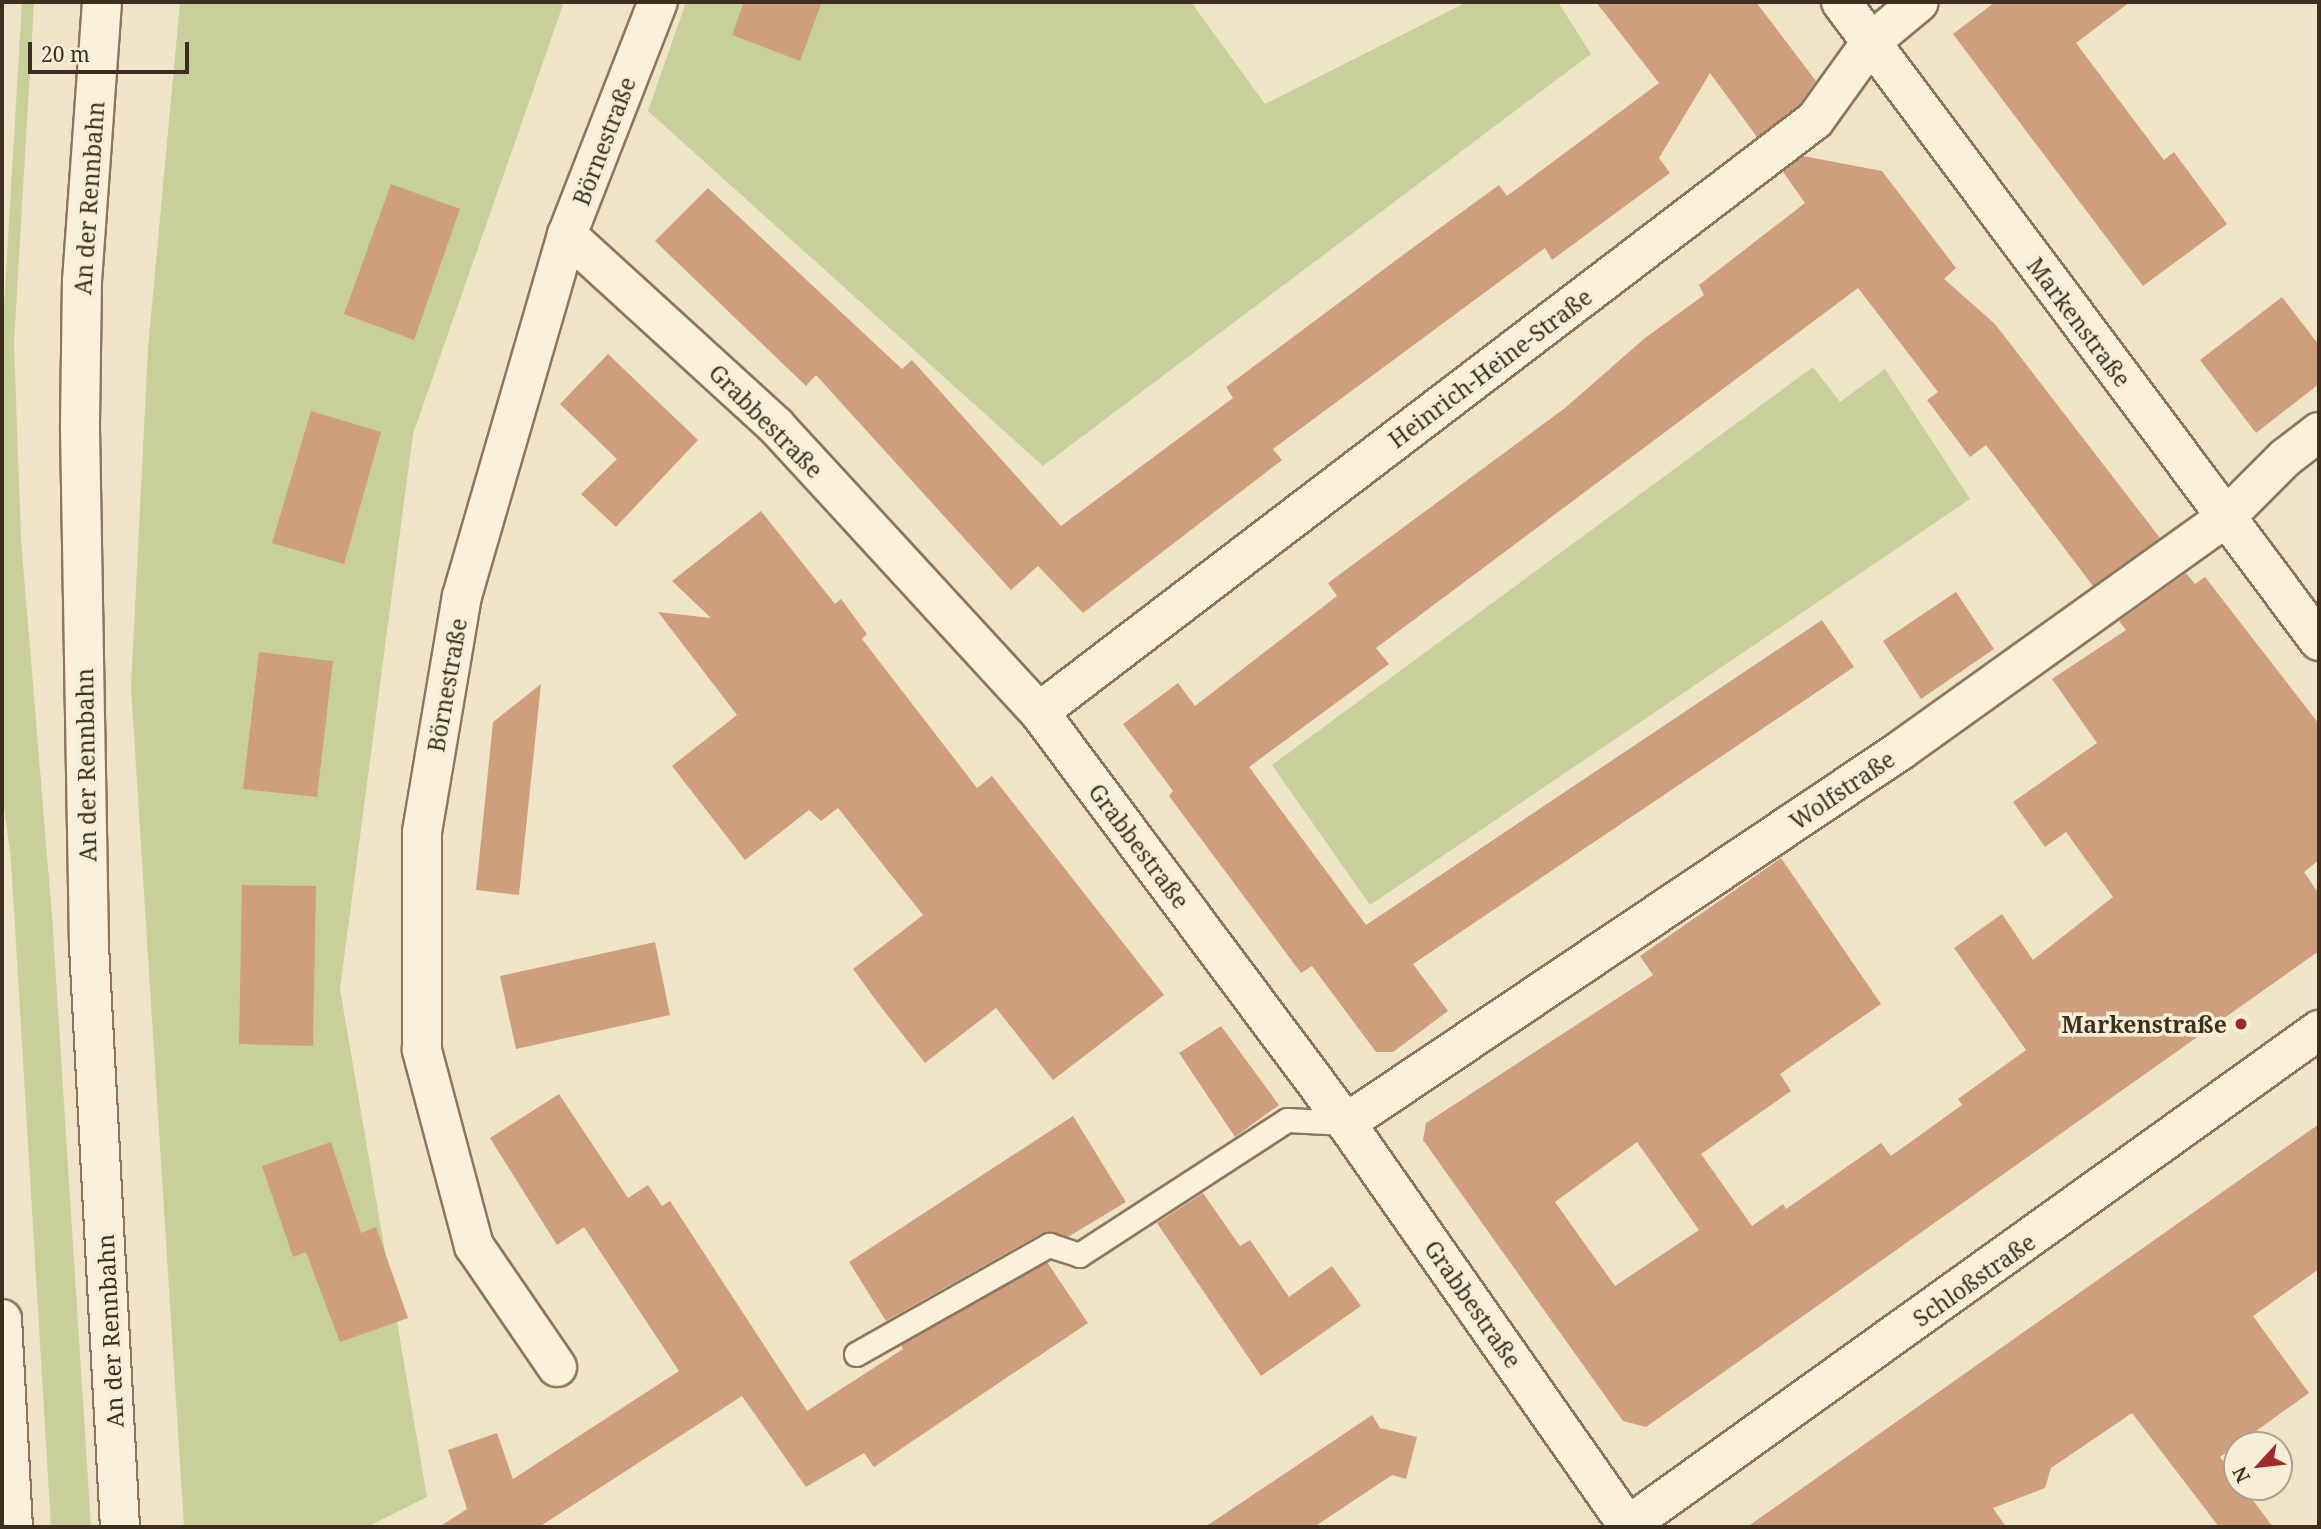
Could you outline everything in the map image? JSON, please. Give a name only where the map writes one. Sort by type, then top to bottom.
[{"type":"street","name":"An der Rennbahn","points":[[102,2],[82,281],[80,429],[89,946],[120,1527]]},
{"type":"street","name":"Börnestraße","points":[[557,1367],[474,1246],[422,1050],[422,832],[462,596],[567,235],[658,2]]},
{"type":"street","name":"Markenstraße","points":[[1841,2],[2319,641]]},
{"type":"street","name":"Heinrich-Heine-Straße","points":[[1039,712],[1815,120],[1871,42],[1919,2]]},
{"type":"street","name":"Grabbestraße","points":[[567,235],[776,426],[1039,712],[1346,1123],[1628,1527]]},
{"type":"street","name":"Wolfstraße","points":[[1346,1123],[1901,750],[2225,518],[2285,458],[2319,432]]},
{"type":"street","name":"Schloßstraße","points":[[1628,1527],[2319,1030]]},
{"type":"street","points":[[2,1319],[13,1527]]},
{"type":"lane","points":[[856,1354],[1049,1245],[1079,1255],[1287,1120],[1346,1123]]},
{"type":"green space","points":[[22,2],[34,2],[14,343],[21,539],[52,915],[91,1527],[51,1527],[11,861],[3,799],[2,340]]},
{"type":"green space","points":[[180,2],[564,2],[413,434],[340,989],[427,1497],[367,1527],[184,1527],[131,687],[148,348]]},
{"type":"green space","points":[[686,2],[1191,2],[1265,104],[1467,2],[1558,2],[1591,54],[1043,466],[648,111]]},
{"type":"green space","points":[[1813,367],[1840,402],[1885,369],[1970,499],[1370,905],[1272,765]]},
{"type":"building","points":[[744,2],[822,2],[800,61],[732,35]]},
{"type":"building","points":[[1596,2],[1756,2],[1816,81],[1799,105],[1757,137],[1710,73],[1659,158],[1670,173],[1552,260],[1545,248],[1273,449],[1282,460],[1083,613],[1038,566],[1011,590],[816,375],[806,386],[655,241],[708,188],[902,369],[912,360],[1061,526],[1233,398],[1226,387],[1407,252],[1499,185],[1507,196],[1659,83]]},
{"type":"building","points":[[1995,2],[2130,2],[2076,43],[2164,160],[2174,152],[2227,224],[2143,286],[1953,34]]},
{"type":"building","points":[[1803,156],[1882,171],[1956,268],[1944,279],[1995,324],[2160,538],[2093,586],[1986,445],[1970,457],[1927,400],[1938,392],[1858,288],[1376,648],[1389,664],[1249,767],[1366,925],[1822,620],[1854,667],[1413,964],[1448,1011],[1393,1052],[1376,1052],[1312,966],[1301,973],[1169,796],[1173,791],[1123,724],[1178,683],[1195,706],[1337,596],[1328,583],[1565,408],[1645,338],[1704,295],[1699,285],[1805,203],[1783,172]]},
{"type":"building","points":[[391,184],[460,209],[414,340],[344,314]]},
{"type":"building","points":[[2282,297],[2319,345],[2319,384],[2256,433],[2200,360]]},
{"type":"building","points":[[608,354],[698,440],[616,527],[581,494],[617,459],[560,404]]},
{"type":"building","points":[[311,411],[381,432],[344,564],[272,543]]},
{"type":"building","points":[[761,511],[835,604],[841,599],[867,634],[862,639],[977,788],[992,776],[1164,995],[1053,1080],[996,1008],[925,1063],[853,969],[923,915],[838,808],[821,821],[809,810],[745,860],[672,766],[737,715],[658,612],[711,618],[672,581]]},
{"type":"building","points":[[2186,573],[2195,584],[2205,577],[2319,724],[2319,860],[2304,872],[2319,894],[2319,951],[1646,1427],[1623,1421],[1423,1140],[1426,1123],[1653,975],[1640,956],[1781,858],[1881,1004],[1780,1074],[1791,1091],[1701,1154],[1752,1226],[1783,1204],[1786,1209],[1881,1143],[1891,1156],[1962,1105],[1958,1099],[2026,1050],[1954,948],[2002,914],[2033,960],[2113,897],[2066,832],[2045,847],[2013,802],[2097,743],[2052,679],[2126,630],[2119,621]],"holes":[[[1637,1142],[1699,1230],[1615,1286],[1555,1202]]]},
{"type":"building","points":[[1956,592],[1994,649],[1921,699],[1883,641]]},
{"type":"building","points":[[259,652],[333,661],[317,797],[243,789]]},
{"type":"building","points":[[541,684],[519,895],[476,890],[493,722]]},
{"type":"building","points":[[242,885],[316,886],[313,1046],[239,1044]]},
{"type":"building","points":[[655,942],[670,1015],[516,1049],[500,976]]},
{"type":"building","points":[[1221,1026],[1279,1105],[1235,1137],[1179,1053]]},
{"type":"building","points":[[559,1094],[628,1198],[648,1185],[662,1206],[670,1201],[807,1411],[903,1349],[901,1345],[1047,1262],[1088,1323],[874,1467],[864,1453],[806,1487],[742,1396],[539,1527],[439,1527],[467,1509],[448,1450],[497,1433],[513,1479],[679,1371],[584,1227],[557,1245],[490,1138]]},
{"type":"building","points":[[1073,1116],[1126,1202],[1068,1237],[1042,1233],[886,1321],[849,1262]]},
{"type":"building","points":[[2319,1124],[2319,1269],[2253,1316],[2309,1393],[2256,1431],[2223,1431],[2223,1455],[2220,1457],[2223,1461],[2223,1501],[2254,1501],[2273,1527],[2219,1527],[2132,1413],[2051,1468],[2045,1488],[1993,1508],[2006,1527],[1747,1527]]},
{"type":"building","points":[[331,1142],[361,1233],[376,1227],[408,1318],[340,1342],[306,1252],[293,1257],[262,1166]]},
{"type":"building","points":[[1203,1193],[1240,1246],[1250,1240],[1289,1297],[1332,1266],[1361,1306],[1261,1376],[1157,1223]]},
{"type":"building","points":[[1372,1415],[1380,1428],[1417,1437],[1406,1479],[1392,1475],[1314,1527],[1205,1527]]},
{"type":"place","name":"Markenstraße","points":[[2241,1024]]}]
